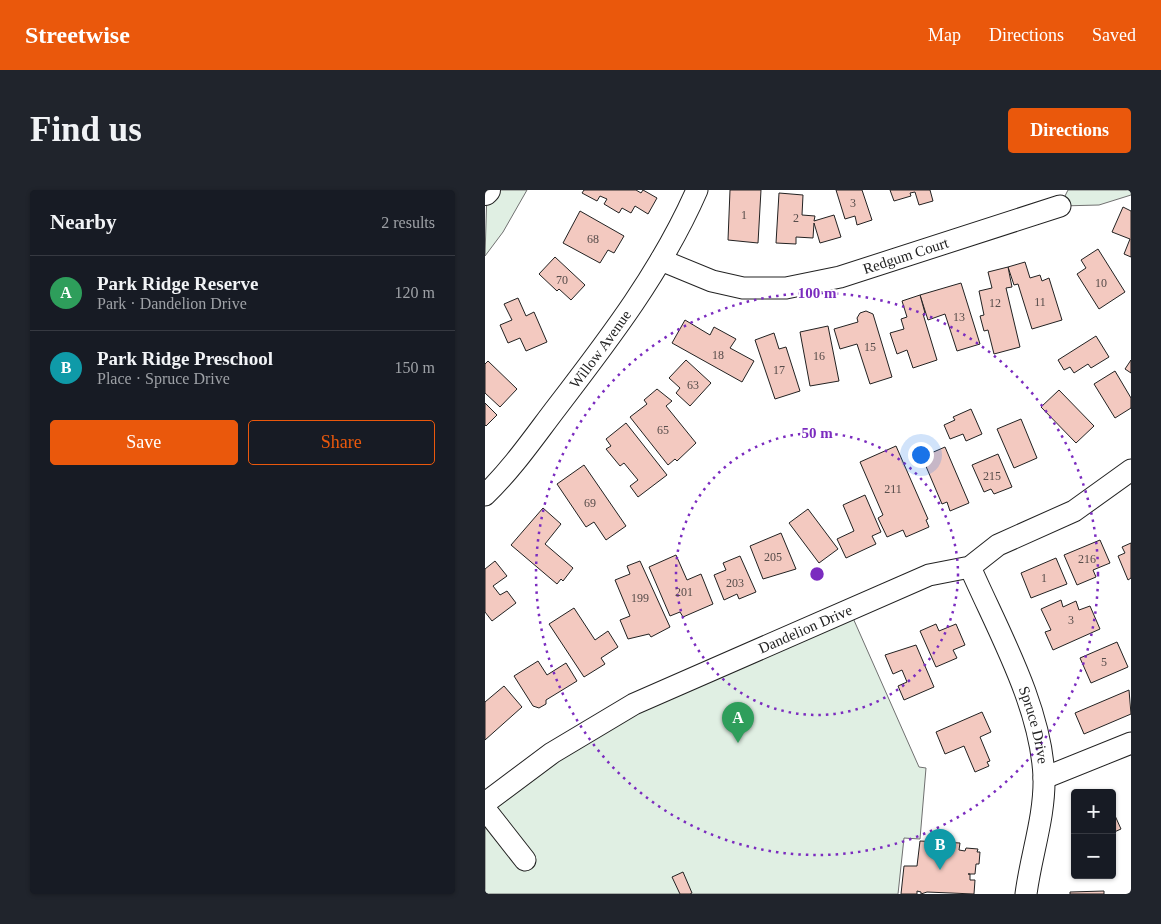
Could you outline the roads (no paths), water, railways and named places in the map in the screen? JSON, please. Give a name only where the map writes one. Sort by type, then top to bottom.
[{"type":"street","name":"Willow Avenue","points":[[485,494],[516,461],[638,299],[661,260],[697,190]]},
{"type":"street","name":"Redgum Court","points":[[661,260],[697,276],[725,284],[743,288],[786,288],[840,276],[1060,206]]},
{"type":"street","name":"Dandelion Drive","points":[[485,803],[552,753],[634,704],[929,575],[970,567],[997,545],[1074,511],[1131,470]]},
{"type":"street","name":"Spruce Drive","points":[[970,567],[1030,708],[1038,739],[1044,778],[1039,826],[1026,894]]},
{"type":"street","points":[[1044,778],[1131,743]]},
{"type":"street","points":[[485,809],[525,860]]},
{"type":"place","name":"Park Ridge Reserve","points":[[738,743]]},
{"type":"place","name":"Park Ridge Preschool","points":[[940,870]]}]
